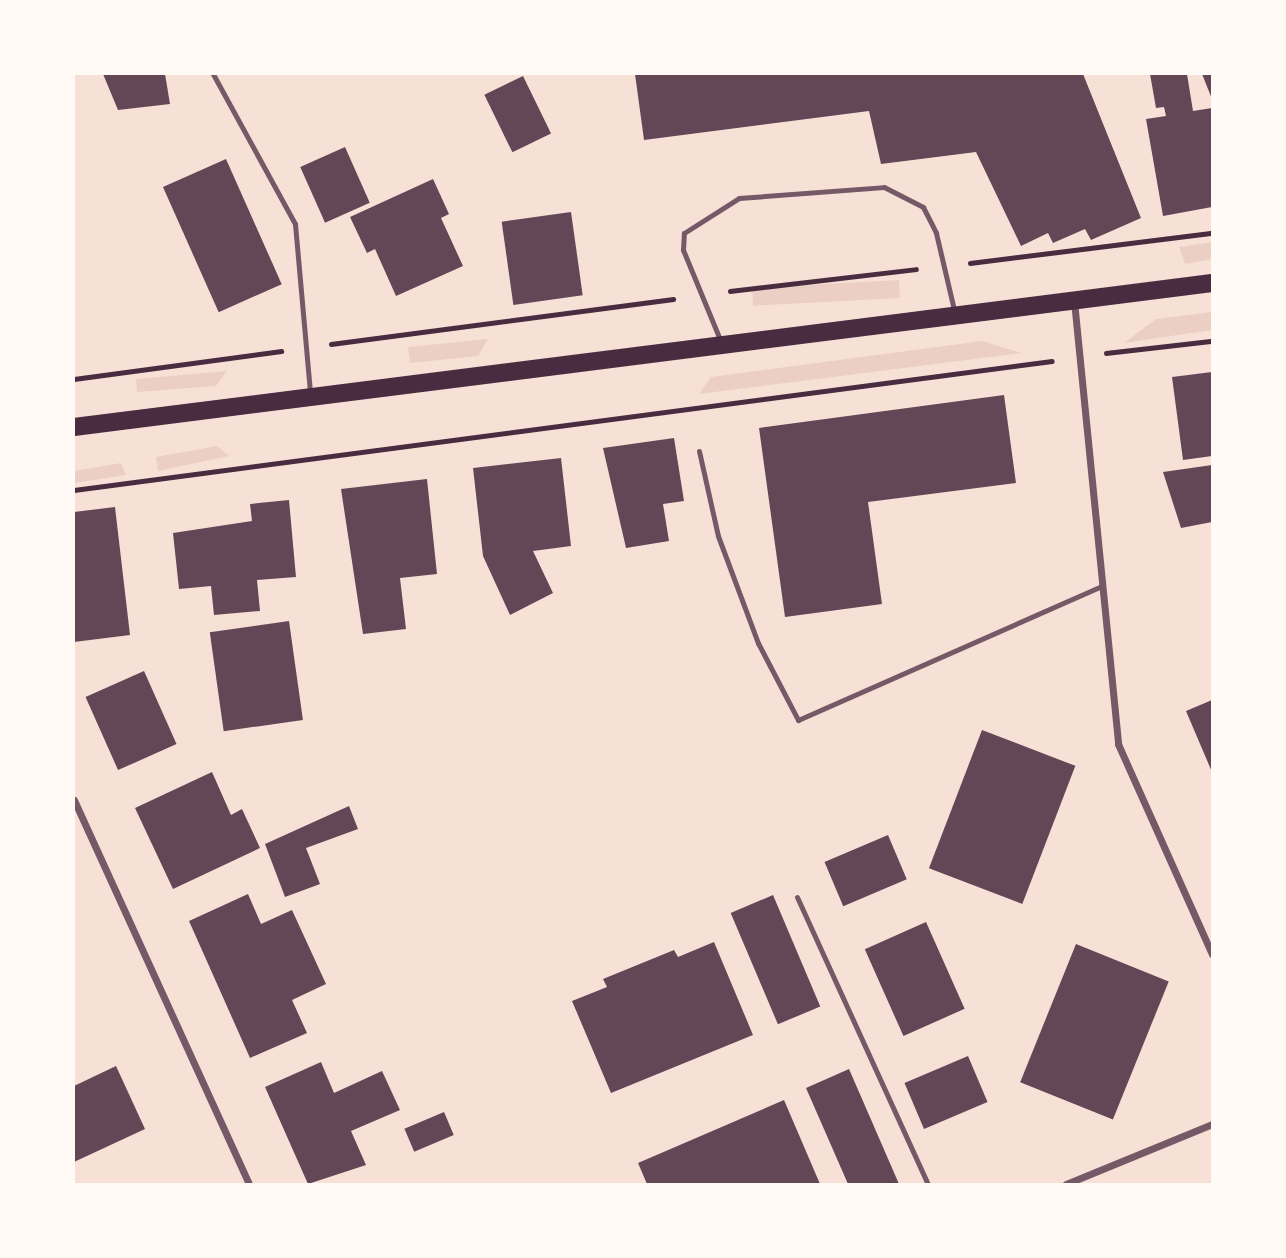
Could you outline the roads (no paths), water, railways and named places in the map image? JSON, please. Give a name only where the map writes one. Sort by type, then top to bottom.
[{"type":"main road","points":[[74,427],[1213,283]]},
{"type":"street","points":[[1074,301],[1118,744],[1213,954]]},
{"type":"street","points":[[74,800],[249,1185]]},
{"type":"street","points":[[1066,1185],[1213,1124]]},
{"type":"lane","points":[[213,74],[295,224],[311,396]]},
{"type":"lane","points":[[722,345],[683,250],[684,233],[739,198],[884,187],[923,208],[944,266],[955,316]]},
{"type":"lane","points":[[699,451],[718,536],[758,643],[798,720],[1102,586]]},
{"type":"lane","points":[[797,897],[928,1185]]}]
